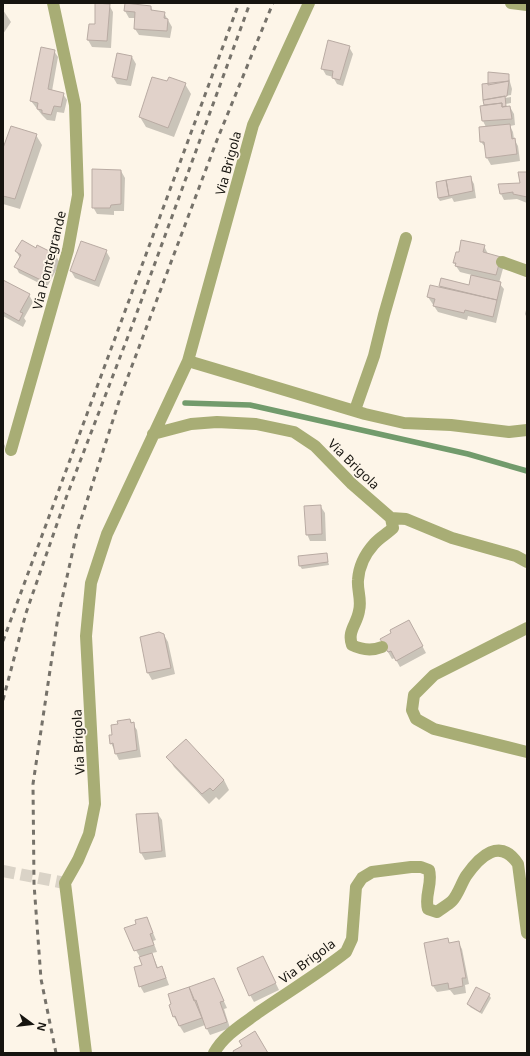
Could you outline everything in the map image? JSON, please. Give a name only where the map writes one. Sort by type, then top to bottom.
[{"type":"street","name":"Via Pontegrande","points":[[11,450],[68,250],[78,195],[75,105],[53,3]]},
{"type":"street","name":"Via Brigola","points":[[86,1053],[64,883],[78,860],[86,840],[95,804],[86,636],[92,583],[106,534],[188,361],[253,125],[309,3]]},
{"type":"street","points":[[511,3],[527,5]]},
{"type":"street","points":[[355,410],[374,356],[406,238]]},
{"type":"street","points":[[502,262],[527,271]]},
{"type":"street","points":[[188,361],[365,414],[404,423],[451,425],[509,432],[527,430]]},
{"type":"street","name":"Via Brigola","points":[[153,434],[191,424],[217,422],[256,424],[294,432],[320,450],[352,484],[391,518]]},
{"type":"street","points":[[382,647],[375,650],[359,648],[352,645],[349,638],[351,630],[358,619],[360,608],[358,581],[360,567],[366,554],[375,542],[386,536],[393,528],[391,518],[406,519],[452,538],[516,556],[527,562]]},
{"type":"street","points":[[527,628],[434,675],[414,695],[412,710],[416,719],[434,729],[527,752]]},
{"type":"street","name":"Via Brigola","points":[[214,1053],[218,1045],[227,1036],[346,952],[352,939],[356,887],[362,878],[372,872],[421,867],[429,870],[431,879],[426,903],[428,909],[437,912],[453,900],[466,877],[482,857],[493,851],[503,850],[512,854],[518,864],[527,933]]},
{"type":"building","points":[[95,3],[110,4],[107,41],[87,40],[89,24],[95,24]]},
{"type":"building","points":[[125,3],[151,6],[151,10],[165,12],[164,18],[168,19],[167,31],[134,29],[135,12],[124,11]]},
{"type":"building","points":[[328,40],[350,46],[340,80],[332,78],[333,71],[321,69]]},
{"type":"building","points":[[41,47],[55,50],[48,89],[64,93],[61,107],[54,106],[51,115],[42,113],[42,110],[37,109],[38,103],[30,101]]},
{"type":"building","points":[[117,53],[132,56],[127,80],[112,77]]},
{"type":"building","points":[[488,72],[509,74],[509,81],[488,85]]},
{"type":"building","points":[[152,77],[167,81],[169,77],[186,83],[168,128],[139,117]]},
{"type":"building","points":[[509,81],[507,96],[483,100],[482,84]]},
{"type":"building","points":[[505,96],[506,106],[502,107],[502,103],[484,105],[483,100]]},
{"type":"building","points":[[502,103],[502,107],[510,106],[512,119],[482,121],[480,106]]},
{"type":"building","points":[[510,124],[512,139],[515,138],[517,154],[486,158],[484,142],[480,142],[479,127]]},
{"type":"building","points":[[11,126],[37,134],[15,199],[3,196],[3,148]]},
{"type":"building","points":[[92,169],[121,170],[121,204],[111,205],[110,208],[92,208]]},
{"type":"building","points":[[518,172],[527,172],[527,197],[513,194],[513,192],[500,194],[498,184],[520,183]]},
{"type":"building","points":[[471,176],[473,191],[449,196],[446,180]]},
{"type":"building","points":[[446,180],[449,196],[438,198],[436,182]]},
{"type":"building","points":[[22,240],[36,248],[37,245],[57,255],[43,281],[14,267],[21,255],[15,251]]},
{"type":"building","points":[[461,240],[485,245],[483,252],[501,257],[496,275],[455,266],[456,263],[453,263],[456,252],[459,252]]},
{"type":"building","points":[[81,241],[107,250],[95,281],[70,271]]},
{"type":"building","points":[[471,275],[501,282],[497,300],[439,286],[441,278],[469,285]]},
{"type":"building","points":[[3,280],[30,294],[20,312],[23,313],[19,321],[3,312]]},
{"type":"building","points":[[430,285],[497,300],[493,317],[465,310],[464,313],[433,306],[435,299],[427,297]]},
{"type":"building","points":[[321,505],[322,534],[306,535],[304,506]]},
{"type":"building","points":[[327,553],[328,562],[299,566],[298,556]]},
{"type":"building","points":[[409,620],[423,646],[396,661],[391,651],[388,652],[380,639],[391,633],[390,630]]},
{"type":"building","points":[[159,632],[164,634],[171,668],[147,673],[140,637]]},
{"type":"building","points":[[130,719],[131,723],[134,722],[137,750],[115,754],[113,743],[110,744],[109,735],[112,735],[111,725],[118,724],[117,721]]},
{"type":"building","points":[[186,739],[224,780],[213,791],[210,788],[202,794],[166,757]]},
{"type":"building","points":[[158,813],[162,851],[140,853],[136,814]]},
{"type":"building","points":[[147,917],[153,933],[150,934],[154,945],[134,951],[124,928],[136,924],[135,920]]},
{"type":"building","points":[[448,938],[449,943],[459,941],[466,978],[462,978],[463,986],[449,989],[448,983],[432,986],[424,943]]},
{"type":"building","points":[[152,953],[157,968],[162,966],[166,978],[139,987],[134,967],[142,965],[139,957]]},
{"type":"building","points":[[263,956],[276,983],[249,996],[237,968]]},
{"type":"building","points":[[214,978],[224,1001],[220,1002],[227,1022],[206,1029],[196,1000],[194,1001],[189,987]]},
{"type":"building","points":[[189,987],[202,1018],[179,1026],[175,1016],[173,1017],[169,1005],[171,1004],[168,994]]},
{"type":"building","points":[[476,987],[490,994],[480,1012],[467,1004]]},
{"type":"building","points":[[255,1031],[268,1053],[234,1053],[233,1051],[242,1046],[239,1041]]},
{"type":"waterway","points":[[185,403],[250,405],[468,454],[527,471]]},
{"type":"tunnel","points":[[3,871],[65,883]]},
{"type":"railway","points":[[3,641],[239,3]]},
{"type":"railway","points":[[3,700],[26,613],[66,498],[132,326],[250,3]]},
{"type":"railway","points":[[56,1053],[41,979],[34,884],[33,784],[58,617],[77,532],[121,395],[217,140],[273,3]]}]
